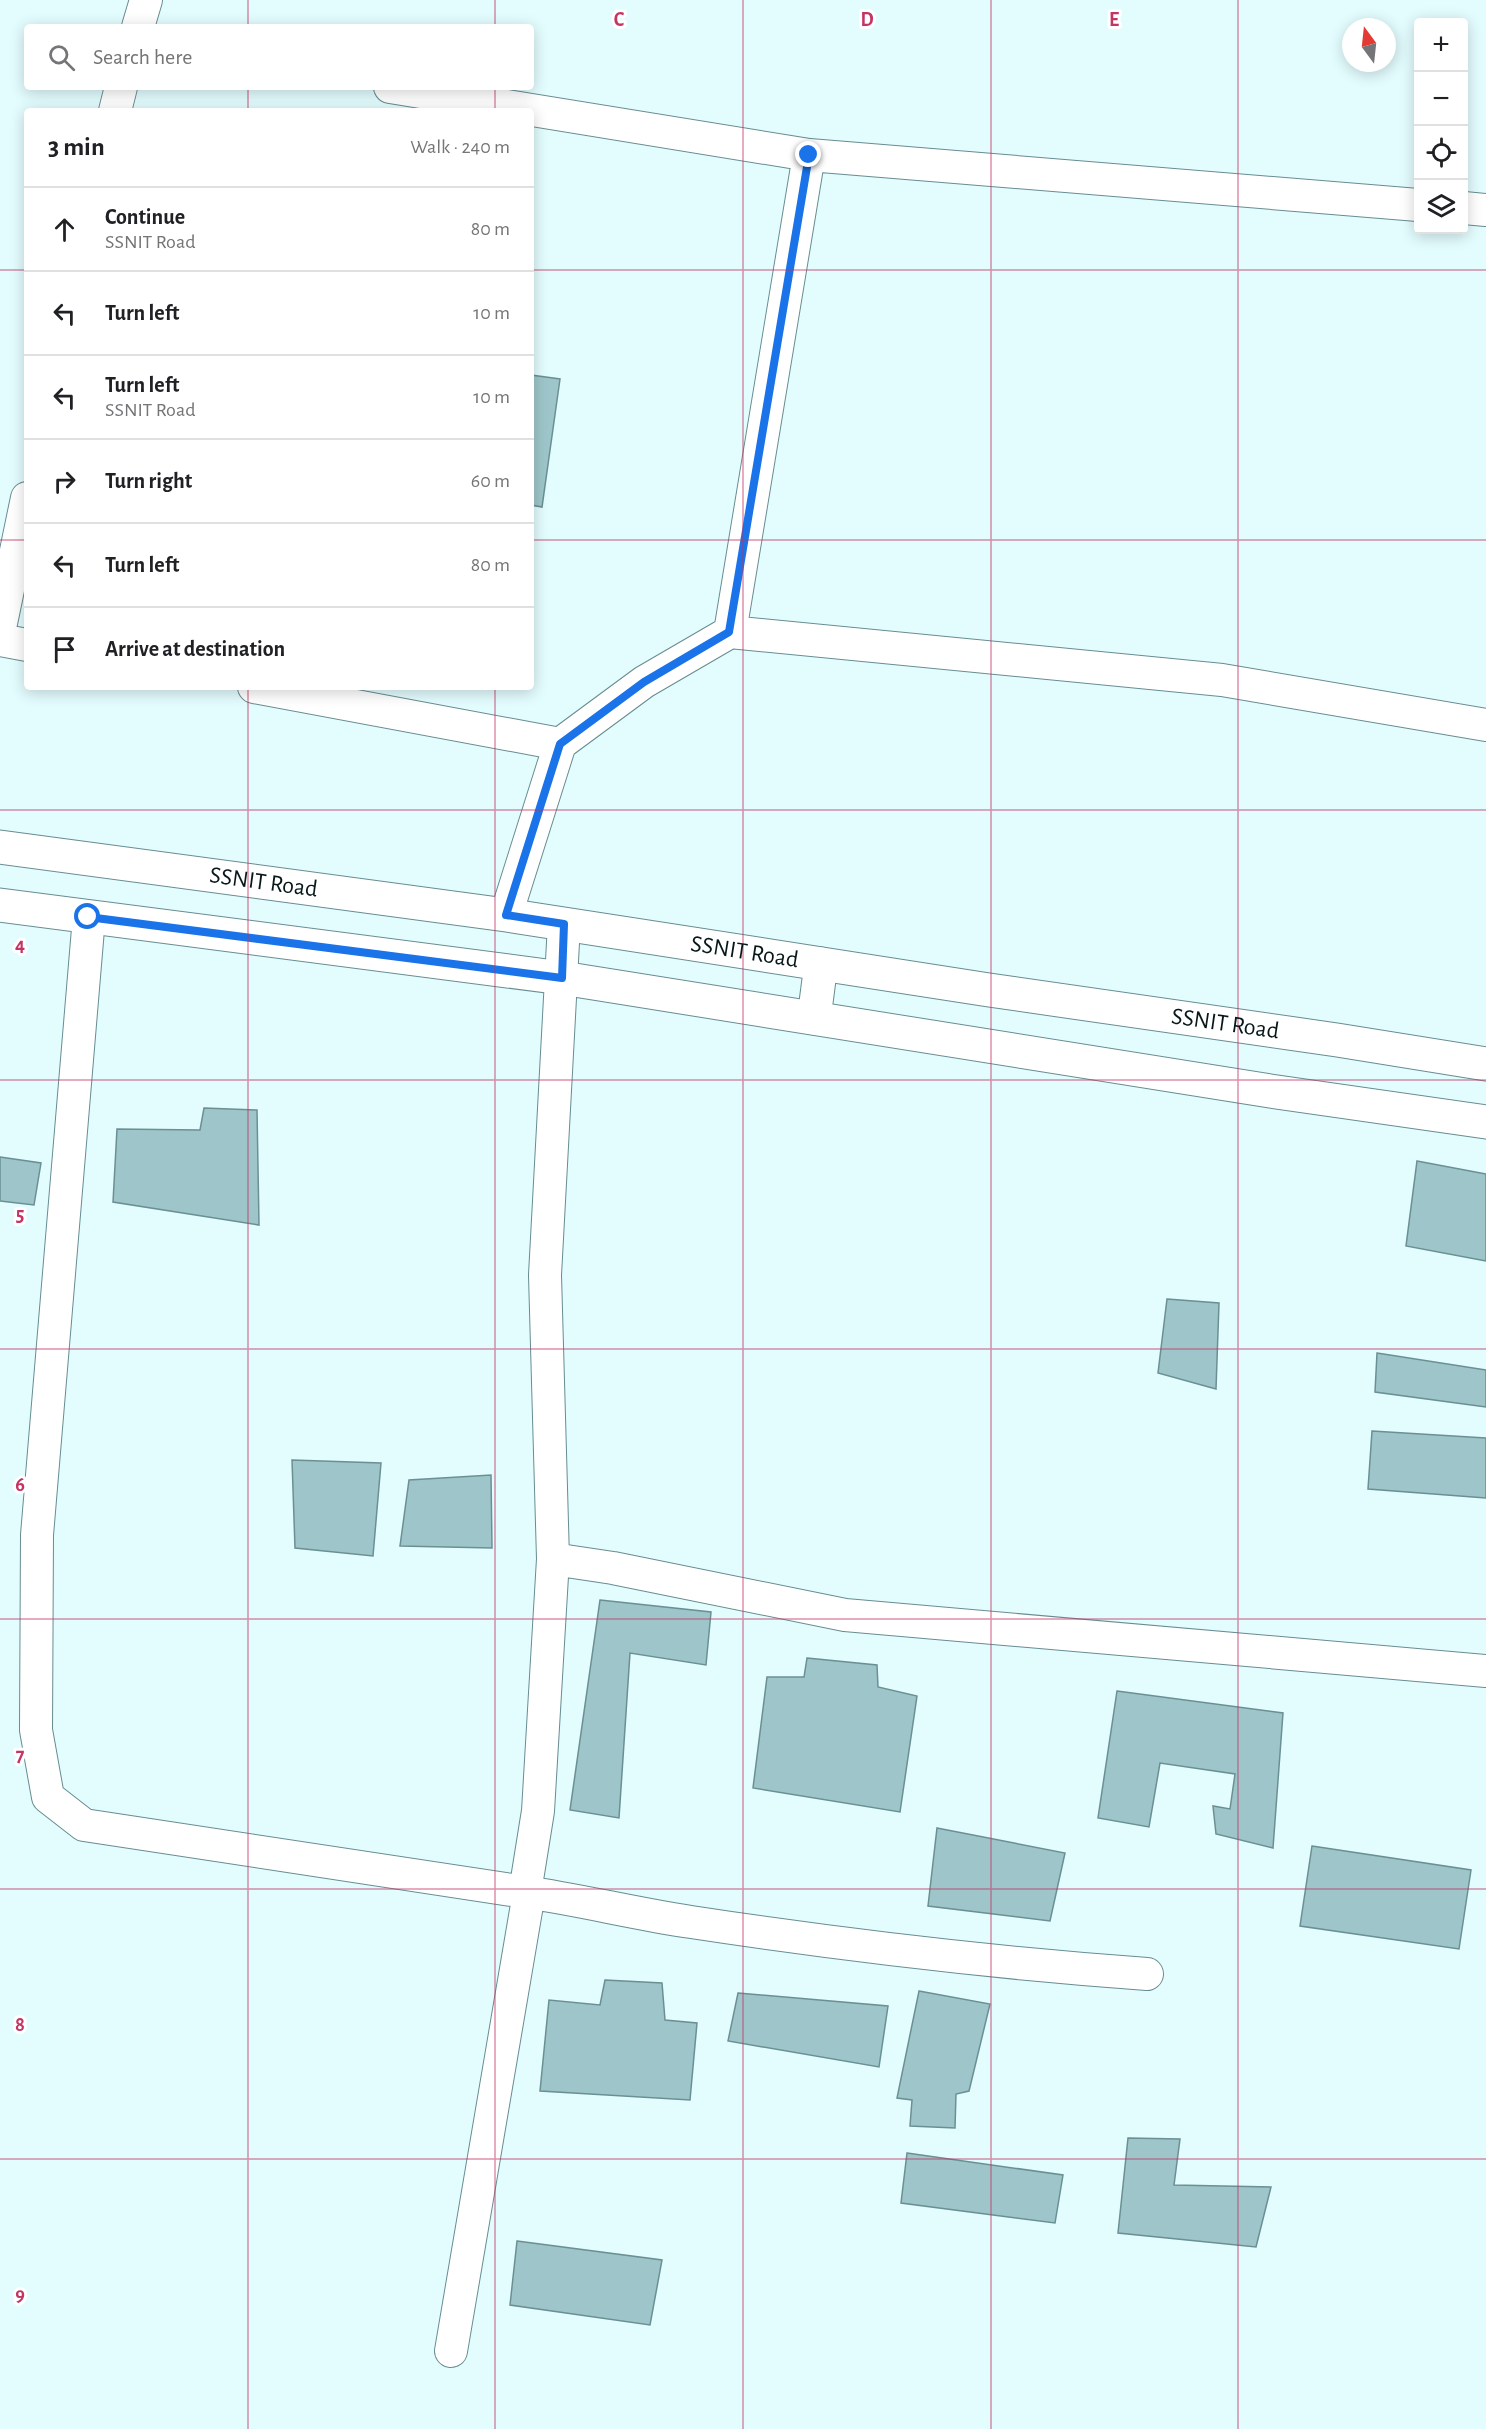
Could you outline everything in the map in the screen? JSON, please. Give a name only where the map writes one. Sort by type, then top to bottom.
[{"type":"street","points":[[139,24],[146,0]]},
{"type":"street","points":[[116,108],[120,90]]},
{"type":"street","points":[[408,90],[519,108]]},
{"type":"street","points":[[534,110],[809,155],[1414,205]]},
{"type":"street","points":[[729,632],[809,155]]},
{"type":"street","points":[[1468,208],[1486,210]]},
{"type":"street","points":[[0,628],[24,512]]},
{"type":"street","points":[[506,915],[560,744],[644,682],[729,632],[1222,680],[1486,725]]},
{"type":"street","points":[[0,640],[24,644]]},
{"type":"street","points":[[270,690],[560,744]]},
{"type":"street","name":"SSNIT Road","points":[[0,847],[506,915],[1486,1064]]},
{"type":"street","points":[[0,905],[562,978],[1270,1091],[1486,1122]]},
{"type":"street","points":[[88,917],[37,1535],[36,1730],[48,1797],[84,1825],[602,1904],[689,1922],[1042,1966],[1148,1974]]},
{"type":"street","points":[[451,2351],[527,1893],[538,1811],[553,1559],[546,1275],[564,924]]},
{"type":"street","points":[[814,1018],[820,964]]},
{"type":"street","points":[[553,1559],[614,1568],[845,1615],[1486,1671]]},
{"type":"building","points":[[534,375],[560,379],[542,507],[534,506]]},
{"type":"building","points":[[204,1108],[257,1110],[259,1225],[113,1202],[117,1129],[200,1130]]},
{"type":"building","points":[[0,1157],[41,1163],[34,1205],[0,1201]]},
{"type":"building","points":[[1417,1161],[1486,1174],[1486,1261],[1406,1246]]},
{"type":"building","points":[[1167,1299],[1219,1303],[1216,1389],[1158,1373]]},
{"type":"building","points":[[1377,1353],[1486,1370],[1486,1407],[1375,1392]]},
{"type":"building","points":[[1372,1431],[1486,1438],[1486,1498],[1368,1489]]},
{"type":"building","points":[[292,1460],[381,1463],[373,1556],[295,1548]]},
{"type":"building","points":[[491,1475],[492,1548],[400,1546],[409,1480]]},
{"type":"building","points":[[600,1600],[711,1612],[706,1665],[630,1653],[619,1818],[570,1810]]},
{"type":"building","points":[[807,1658],[877,1665],[878,1687],[917,1696],[900,1812],[753,1788],[767,1677],[804,1677]]},
{"type":"building","points":[[1117,1691],[1283,1713],[1273,1848],[1216,1834],[1213,1806],[1230,1809],[1235,1774],[1160,1763],[1149,1827],[1098,1818]]},
{"type":"building","points":[[937,1828],[1065,1853],[1050,1921],[928,1906]]},
{"type":"building","points":[[1312,1846],[1471,1870],[1459,1949],[1300,1926]]},
{"type":"building","points":[[605,1980],[662,1983],[665,2020],[697,2023],[690,2100],[540,2091],[549,2000],[600,2005]]},
{"type":"building","points":[[919,1991],[990,2004],[969,2091],[956,2094],[955,2128],[910,2126],[912,2100],[897,2098]]},
{"type":"building","points":[[738,1993],[888,2006],[879,2067],[728,2041]]},
{"type":"building","points":[[1128,2138],[1180,2139],[1174,2185],[1271,2187],[1256,2247],[1118,2233]]},
{"type":"building","points":[[907,2153],[1063,2175],[1055,2223],[901,2203]]},
{"type":"building","points":[[517,2241],[662,2260],[650,2325],[510,2305]]},
{"type":"route","points":[[88,917],[562,978],[564,924],[506,915],[560,744],[644,682],[729,632],[809,155]]}]
